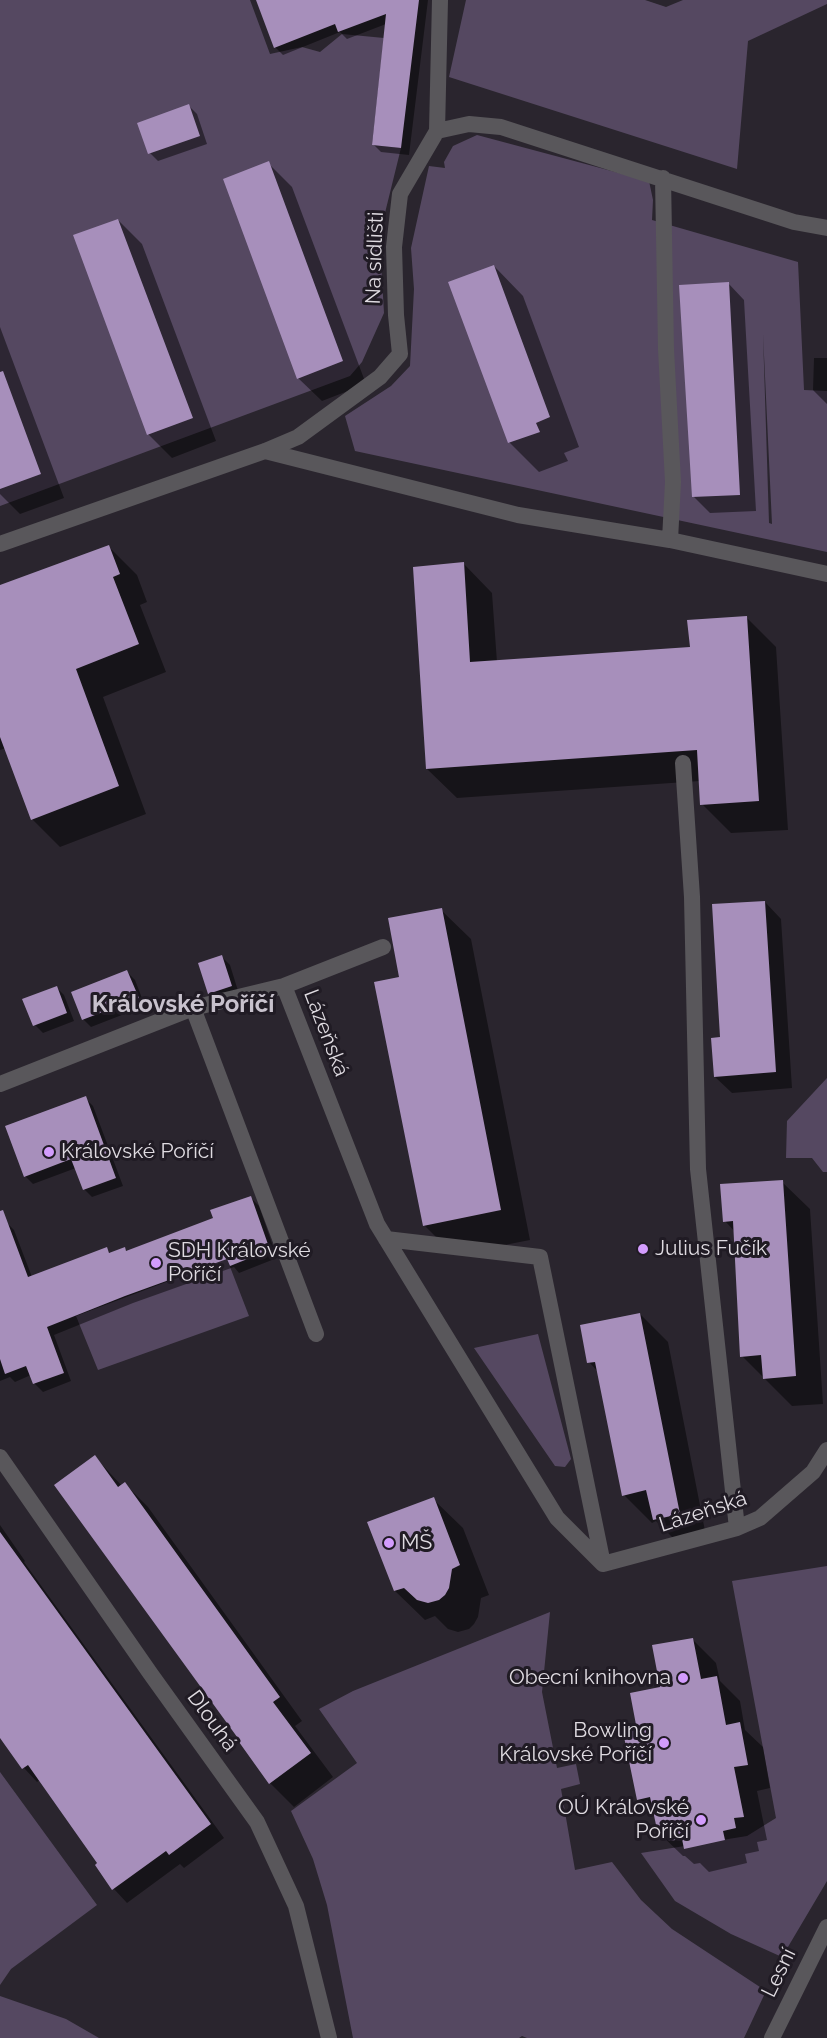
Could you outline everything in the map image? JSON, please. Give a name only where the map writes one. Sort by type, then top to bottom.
[{"type":"street","points":[[440,0],[437,131],[469,124],[501,127],[794,222],[827,228]]},
{"type":"street","name":"Na sídlišti","points":[[0,544],[265,451],[298,436],[380,377],[400,354],[396,315],[394,247],[400,194],[437,131]]},
{"type":"street","points":[[663,178],[666,350],[673,482],[670,540]]},
{"type":"street","points":[[265,451],[519,515],[670,540],[827,574]]},
{"type":"street","points":[[683,763],[692,897],[698,1169],[737,1528]]},
{"type":"street","points":[[284,986],[383,947]]},
{"type":"street","name":"Lázeňská","points":[[0,1084],[193,1008],[284,986],[376,1224],[557,1518],[603,1564],[737,1528],[760,1518],[813,1472],[827,1450]]},
{"type":"street","points":[[193,1008],[316,1334]]},
{"type":"street","points":[[386,1239],[540,1257],[603,1564]]},
{"type":"street","name":"Dlouhá","points":[[0,1457],[257,1822],[296,1906],[329,2038]]},
{"type":"street","name":"Lesní","points":[[772,2038],[827,1927]]},
{"type":"shaded area","points":[[0,0],[250,0],[270,54],[302,47],[320,52],[342,34],[384,38],[372,145],[401,148],[382,225],[381,262],[384,313],[362,362],[350,376],[0,506]]},
{"type":"shaded area","points":[[466,0],[645,0],[666,7],[683,0],[827,0],[827,4],[748,41],[737,169],[449,77]]},
{"type":"shaded area","points":[[477,135],[649,181],[653,200],[652,220],[798,262],[804,390],[827,391],[827,552],[355,451],[345,416],[391,386],[410,366],[414,289],[411,248],[429,166],[445,168],[444,162],[453,146]],"holes":[[[763,334],[772,524],[769,523]]]},
{"type":"shaded area","points":[[827,1078],[827,1172],[823,1172],[812,1158],[786,1158],[787,1121]]},
{"type":"shaded area","points":[[227,1259],[249,1316],[98,1370],[76,1316]]},
{"type":"shaded area","points":[[538,1334],[571,1459],[565,1467],[555,1466],[474,1348]]},
{"type":"shaded area","points":[[827,1566],[827,1881],[782,1957],[731,1934],[675,1901],[641,1853],[747,1836],[776,1818],[732,1581]]},
{"type":"shaded area","points":[[550,1612],[542,1692],[557,1768],[576,1764],[580,1784],[561,1789],[575,1870],[612,1862],[641,1900],[672,1929],[766,1991],[744,2038],[527,2038],[522,2036],[519,2038],[353,2038],[327,1905],[313,1859],[291,1811],[357,1763],[319,1709],[353,1691]]},
{"type":"shaded area","points":[[0,1772],[97,1905],[11,1969],[0,1985]]},
{"type":"shaded area","points":[[0,1996],[66,2019],[99,2038],[0,2038]]},
{"type":"building","points":[[256,0],[419,0],[401,148],[372,145],[386,14],[338,32],[335,24],[274,48]]},
{"type":"building","points":[[189,104],[200,136],[148,154],[137,123]]},
{"type":"building","points":[[269,161],[343,361],[297,379],[223,179]]},
{"type":"building","points":[[118,219],[193,418],[147,435],[73,235]]},
{"type":"building","points":[[494,265],[550,417],[536,423],[540,432],[508,443],[448,282]]},
{"type":"building","points":[[729,282],[740,495],[692,497],[679,285]]},
{"type":"building","points":[[3,371],[41,474],[0,489],[0,372]]},
{"type":"building","points":[[109,545],[120,574],[113,577],[139,644],[76,669],[119,786],[31,820],[0,737],[0,585]]},
{"type":"building","points":[[464,562],[470,662],[690,647],[687,620],[747,616],[759,801],[700,805],[697,750],[426,769],[413,567]]},
{"type":"building","points":[[765,901],[776,1072],[714,1077],[711,1038],[720,1037],[712,904]]},
{"type":"building","points":[[442,908],[501,1210],[423,1226],[374,982],[399,977],[388,918]]},
{"type":"building","points":[[222,955],[232,986],[208,994],[198,963]]},
{"type":"building","points":[[127,970],[139,998],[82,1020],[71,992]]},
{"type":"building","points":[[57,986],[67,1013],[33,1026],[22,999]]},
{"type":"building","points":[[86,1096],[116,1178],[83,1190],[71,1159],[24,1177],[5,1126]]},
{"type":"building","points":[[783,1180],[796,1376],[763,1379],[761,1355],[740,1357],[733,1221],[723,1222],[720,1184]]},
{"type":"building","points":[[251,1196],[270,1250],[230,1266],[227,1259],[47,1327],[64,1373],[33,1384],[26,1366],[5,1374],[0,1359],[0,1211],[3,1210],[28,1277],[107,1247],[109,1253],[125,1247],[126,1251],[213,1218],[210,1210]]},
{"type":"building","points":[[640,1313],[680,1514],[653,1520],[646,1490],[622,1496],[595,1362],[587,1363],[580,1325]]},
{"type":"building","points":[[95,1455],[118,1487],[125,1482],[280,1697],[273,1702],[311,1753],[269,1784],[54,1485]]},
{"type":"building","points":[[434,1497],[460,1565],[452,1569],[449,1588],[445,1595],[439,1600],[428,1603],[417,1600],[404,1588],[394,1591],[367,1522]]},
{"type":"building","points":[[0,1532],[211,1824],[169,1855],[166,1851],[112,1890],[95,1865],[97,1863],[28,1765],[22,1769],[0,1738]]},
{"type":"building","points":[[693,1638],[701,1679],[717,1676],[726,1725],[740,1722],[748,1765],[734,1767],[744,1817],[734,1818],[736,1828],[723,1831],[725,1840],[684,1849],[682,1839],[669,1841],[667,1832],[658,1834],[650,1797],[637,1800],[623,1732],[637,1730],[630,1693],[660,1687],[652,1645]]},
{"type":"place","name":"Královské Poříčí","points":[[49,1152]]},
{"type":"place","name":"Julius Fučík","points":[[643,1249]]},
{"type":"place","name":"SDH Královské Poříčí","points":[[156,1263]]},
{"type":"place","name":"MŠ","points":[[389,1543]]},
{"type":"place","name":"Obecní knihovna","points":[[683,1678]]},
{"type":"place","name":"Bowling Královské Poříčí","points":[[664,1743]]},
{"type":"place","name":"OÚ Královské Poříčí","points":[[701,1820]]},
{"type":"district","name":"Královské Poříčí","points":[[183,1005]]}]
